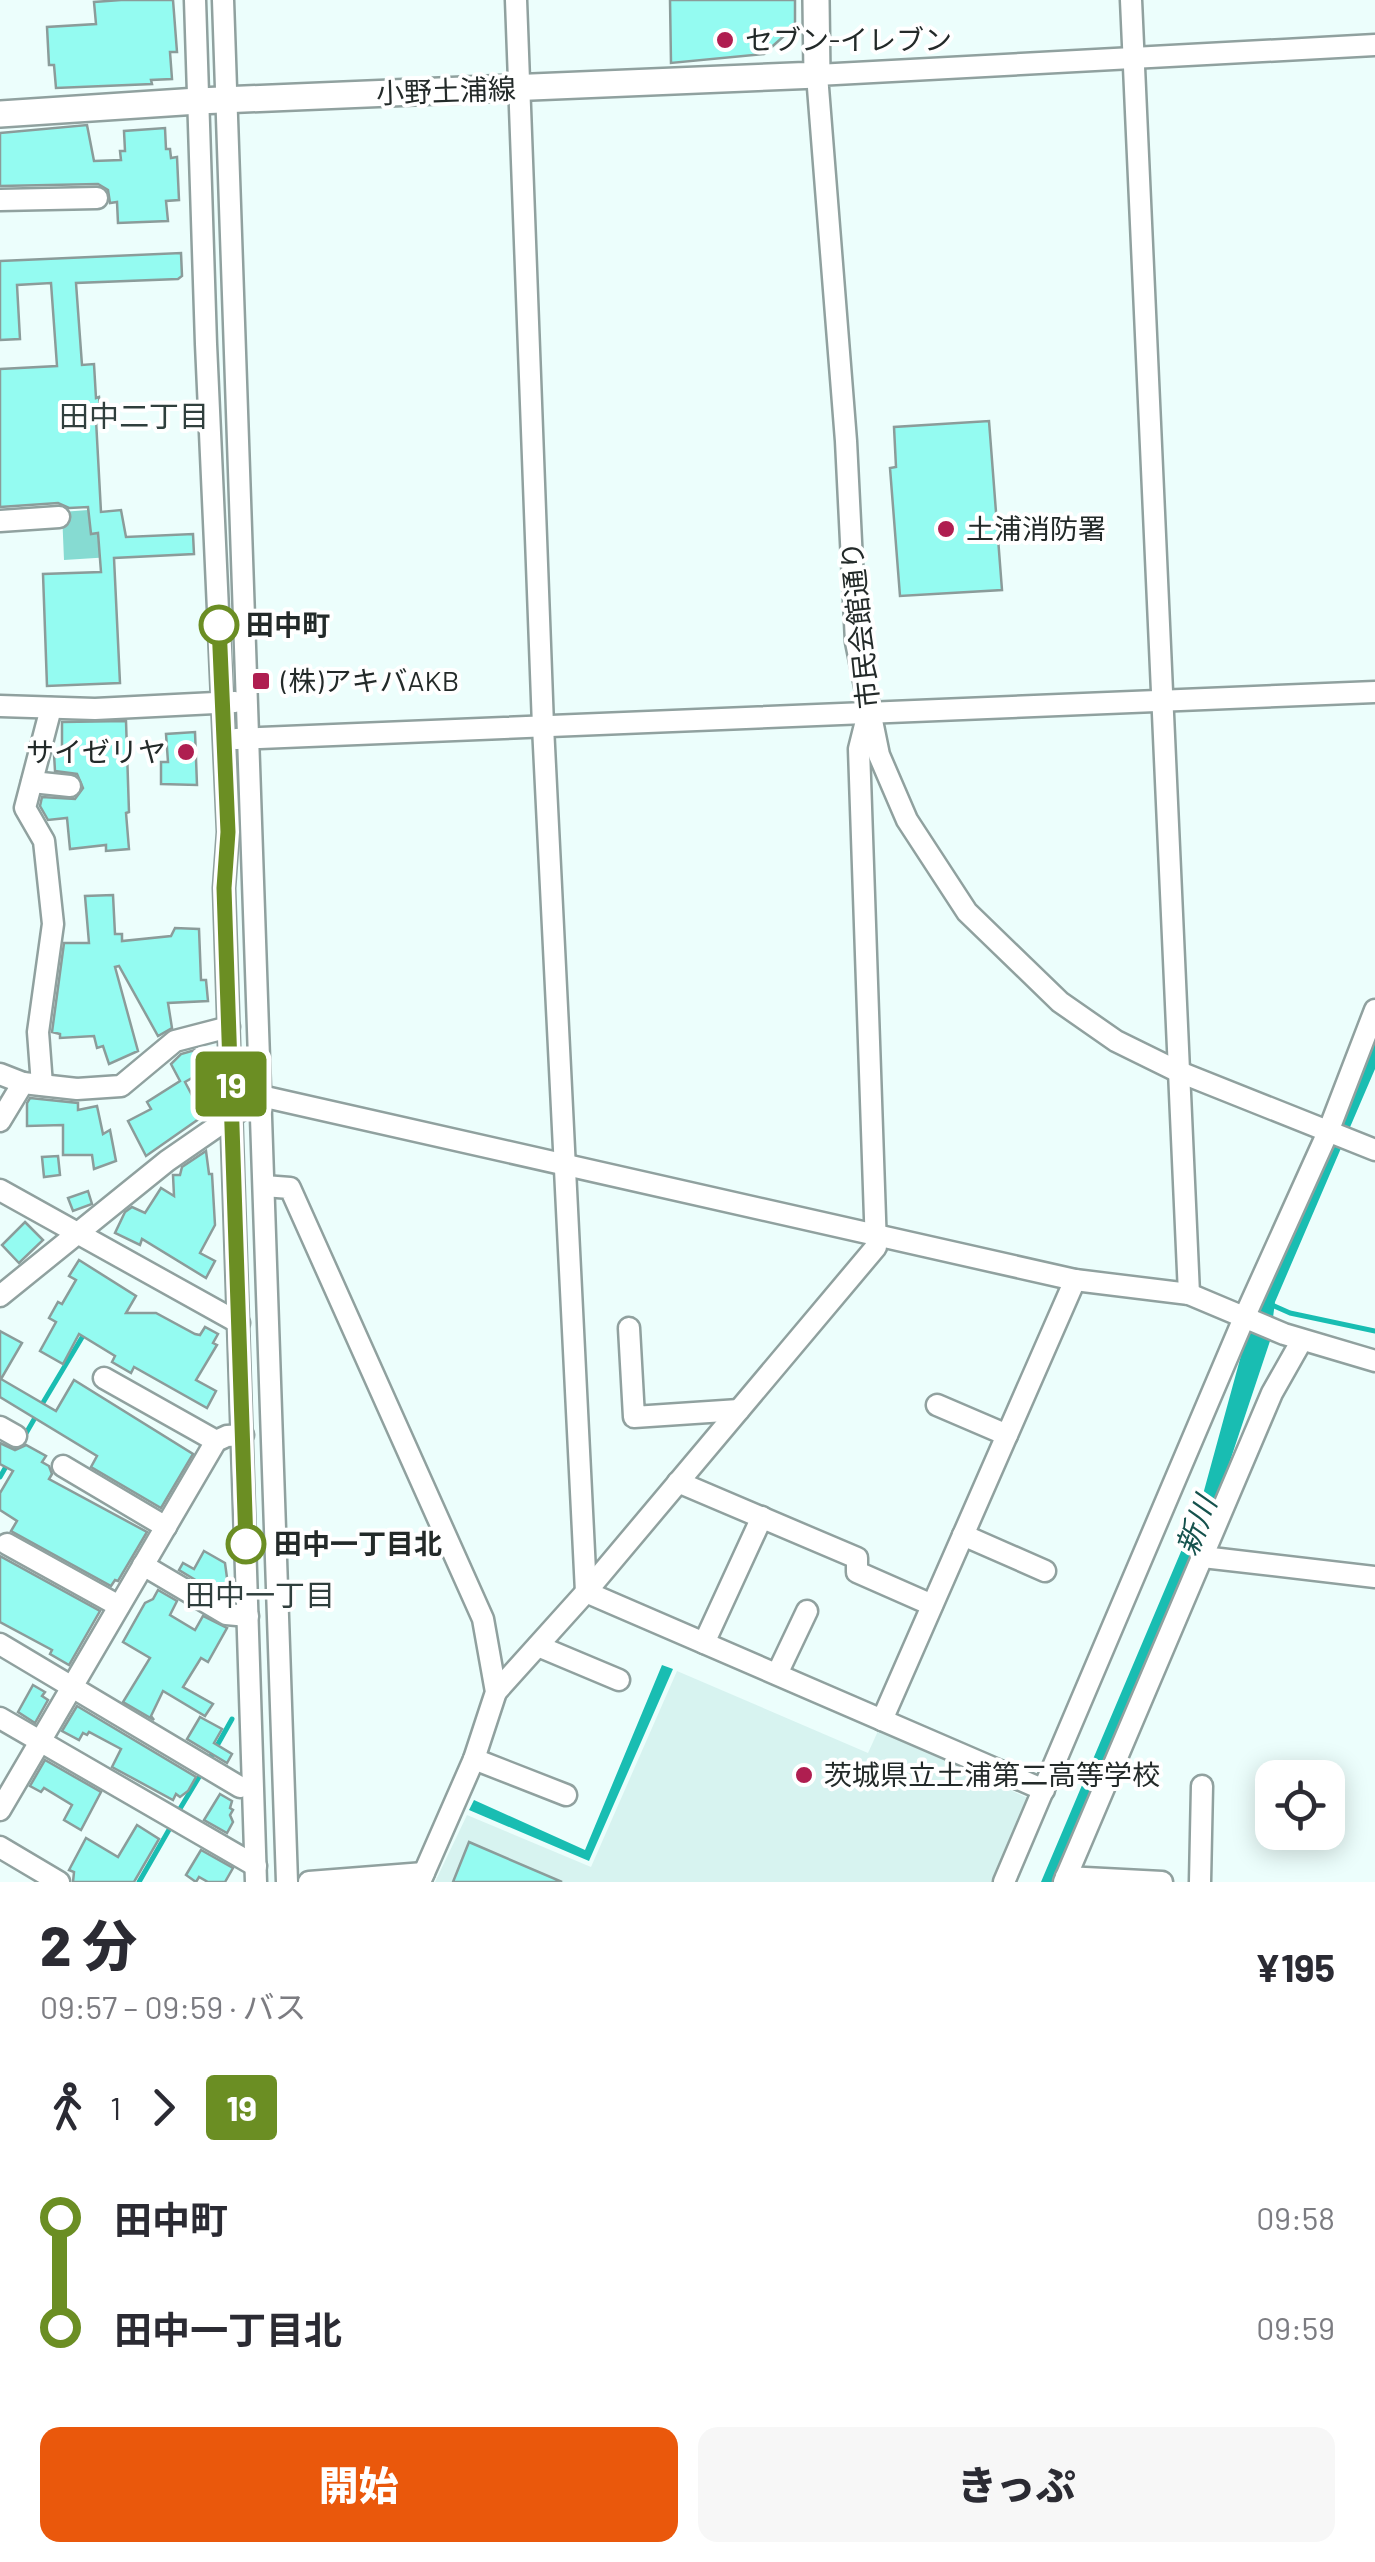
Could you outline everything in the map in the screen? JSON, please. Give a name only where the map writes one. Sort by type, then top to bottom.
[{"type":"main road","points":[[816,0],[817,75]]},
{"type":"main road","name":"小野土浦線","points":[[0,114],[198,101],[817,75]]},
{"type":"street","points":[[196,0],[228,832],[224,888],[256,1874]]},
{"type":"street","points":[[223,0],[287,1882]]},
{"type":"street","points":[[516,0],[543,726],[586,1592]]},
{"type":"street","points":[[1131,0],[1189,1294]]},
{"type":"street","points":[[817,75],[1375,45]]},
{"type":"street","name":"市民会館通り","points":[[817,75],[846,441],[856,642],[879,755],[907,820],[967,912],[1060,1002],[1116,1041],[1177,1072],[1375,1150]]},
{"type":"street","points":[[0,200],[97,198]]},
{"type":"street","points":[[0,520],[59,516]]},
{"type":"street","points":[[224,740],[1375,692]]},
{"type":"street","points":[[0,706],[95,710],[247,701]]},
{"type":"street","points":[[0,1121],[33,1084],[53,924],[44,841],[25,808],[51,708]]},
{"type":"street","points":[[309,1882],[422,1878],[474,1759],[496,1692],[586,1592],[876,1247],[859,749],[868,713]]},
{"type":"street","points":[[32,782],[70,786]]},
{"type":"street","points":[[1004,1882],[1249,1319],[1375,1010]]},
{"type":"street","points":[[0,1074],[33,1084],[78,1089],[121,1086],[176,1041],[229,1027]]},
{"type":"street","points":[[0,1296],[232,1114],[261,1096],[1075,1280],[1189,1294],[1293,1337],[1375,1361]]},
{"type":"street","points":[[264,1186],[290,1188],[483,1619],[496,1692]]},
{"type":"street","points":[[0,1190],[239,1323]]},
{"type":"street","points":[[882,1720],[1075,1280]]},
{"type":"street","points":[[629,1328],[634,1417],[739,1410]]},
{"type":"street","points":[[1162,1882],[1065,1880],[1293,1337]]},
{"type":"street","points":[[104,1378],[216,1441]]},
{"type":"street","points":[[937,1405],[1007,1434]]},
{"type":"street","points":[[0,1810],[216,1441],[243,1435]]},
{"type":"street","points":[[62,1466],[166,1527]]},
{"type":"street","points":[[678,1482],[858,1558],[856,1572],[932,1605]]},
{"type":"street","points":[[704,1643],[762,1517]]},
{"type":"street","points":[[962,1536],[1045,1571]]},
{"type":"street","points":[[7,1544],[119,1606]]},
{"type":"street","points":[[1203,1557],[1375,1576]]},
{"type":"street","points":[[143,1565],[226,1614],[248,1616]]},
{"type":"street","points":[[586,1592],[1044,1790]]},
{"type":"street","points":[[777,1674],[807,1611]]},
{"type":"street","points":[[0,1644],[240,1788]]},
{"type":"street","points":[[538,1646],[618,1680]]},
{"type":"street","points":[[0,1718],[256,1874]]},
{"type":"street","points":[[474,1759],[566,1796]]},
{"type":"street","points":[[1200,1882],[1202,1786]]},
{"type":"street","points":[[0,1847],[59,1882]]},
{"type":"shaded area","points":[[88,510],[88,518],[96,519],[99,552],[128,551],[127,556],[64,560],[62,512]]},
{"type":"shaded area","name":"茨城県立土浦第二高等学校","points":[[677,1671],[868,1753],[878,1731],[1028,1798],[992,1882],[435,1882],[467,1815],[591,1867]]},
{"type":"water","name":"新川","points":[[1375,1039],[1375,1069],[1275,1302],[1270,1341],[1212,1515],[1057,1882],[1041,1882],[1199,1509],[1248,1330],[1264,1302]]},
{"type":"water","points":[[662,1665],[673,1669],[589,1861],[469,1810],[474,1800],[585,1850]]},
{"type":"building","points":[[173,0],[177,52],[170,52],[172,79],[151,80],[152,84],[56,88],[54,65],[49,65],[47,27],[96,24],[94,2]]},
{"type":"building","name":"セブン-イレブン","points":[[670,0],[795,0],[795,26],[764,54],[671,63]]},
{"type":"building","points":[[87,125],[94,161],[121,160],[120,151],[125,151],[124,131],[165,128],[166,149],[170,149],[171,158],[177,157],[179,200],[166,201],[168,221],[118,223],[117,202],[110,203],[108,190],[98,184],[0,186],[0,133]]},
{"type":"building","points":[[181,253],[182,276],[178,279],[76,283],[82,365],[94,364],[96,398],[99,397],[101,420],[96,420],[101,512],[121,510],[126,537],[193,534],[194,554],[114,558],[120,683],[47,686],[43,574],[101,572],[98,533],[91,534],[88,507],[69,508],[58,503],[0,507],[0,369],[57,366],[51,283],[17,285],[20,339],[0,340],[0,261]]},
{"type":"building","name":"土浦消防署","points":[[989,421],[1002,590],[900,596],[890,468],[896,467],[894,427]]},
{"type":"building","points":[[126,721],[129,849],[106,851],[106,845],[70,849],[67,818],[48,820],[40,806],[42,797],[75,799],[83,788],[77,774],[55,771],[54,754],[62,753],[62,722]]},
{"type":"building","points":[[195,732],[197,785],[161,784],[161,762],[168,762],[166,734]]},
{"type":"building","points":[[113,895],[115,934],[122,934],[122,941],[171,936],[175,928],[199,929],[201,980],[206,980],[208,1001],[168,1003],[172,1028],[158,1036],[119,966],[115,967],[138,1051],[109,1064],[103,1046],[97,1048],[94,1036],[60,1038],[60,1034],[52,1032],[64,943],[89,943],[85,896]]},
{"type":"building","points":[[195,1050],[206,1070],[185,1082],[203,1116],[146,1156],[128,1121],[151,1109],[147,1102],[180,1081],[171,1064],[181,1054]]},
{"type":"building","points":[[30,1098],[78,1103],[78,1110],[97,1106],[103,1134],[110,1130],[116,1161],[94,1169],[92,1155],[63,1155],[63,1125],[27,1126]]},
{"type":"building","points":[[206,1151],[212,1174],[215,1225],[200,1253],[215,1261],[206,1278],[142,1239],[140,1245],[115,1233],[125,1212],[132,1207],[145,1213],[161,1188],[174,1196],[173,1175],[180,1175],[182,1167]]},
{"type":"building","points":[[58,1156],[60,1175],[44,1177],[42,1157]]},
{"type":"building","points":[[88,1191],[92,1204],[73,1211],[68,1198]]},
{"type":"building","points":[[25,1222],[43,1240],[19,1263],[2,1245]]},
{"type":"building","points":[[79,1260],[136,1296],[126,1313],[156,1313],[195,1334],[200,1335],[205,1327],[218,1334],[213,1343],[217,1345],[196,1380],[216,1391],[207,1408],[134,1367],[131,1373],[112,1362],[115,1356],[79,1334],[63,1364],[40,1351],[56,1322],[49,1318],[76,1280],[69,1276]]},
{"type":"building","points":[[0,1331],[22,1343],[1,1379],[56,1411],[74,1380],[193,1454],[161,1508],[91,1467],[97,1456],[0,1397]]},
{"type":"building","points":[[0,1443],[15,1450],[26,1445],[46,1456],[42,1462],[49,1466],[49,1479],[147,1532],[118,1581],[111,1586],[11,1531],[17,1521],[0,1510],[0,1493],[13,1471],[0,1464]]},
{"type":"building","points":[[204,1551],[225,1563],[228,1585],[222,1596],[179,1570],[183,1563],[194,1569]]},
{"type":"building","points":[[0,1556],[100,1611],[69,1665],[50,1654],[52,1650],[0,1622]]},
{"type":"building","points":[[158,1590],[177,1601],[170,1615],[195,1630],[203,1616],[227,1628],[208,1662],[201,1658],[183,1687],[213,1704],[205,1716],[163,1691],[151,1716],[154,1720],[123,1702],[150,1658],[123,1642],[145,1603]]},
{"type":"building","points":[[33,1685],[45,1692],[42,1696],[48,1700],[35,1723],[18,1712]]},
{"type":"building","points":[[77,1706],[196,1777],[188,1791],[180,1797],[176,1794],[173,1800],[112,1767],[121,1749],[89,1732],[79,1740],[62,1731]]},
{"type":"building","points":[[200,1717],[222,1729],[214,1743],[232,1754],[227,1763],[187,1739]]},
{"type":"building","points":[[45,1760],[101,1792],[81,1830],[64,1820],[72,1805],[44,1788],[41,1792],[30,1786]]},
{"type":"building","points":[[220,1794],[232,1801],[233,1822],[227,1833],[204,1820]]},
{"type":"building","points":[[137,1825],[159,1839],[134,1882],[73,1882],[74,1872],[69,1870],[86,1838],[118,1857]]},
{"type":"building","points":[[469,1842],[562,1882],[453,1882]]},
{"type":"building","points":[[201,1850],[233,1868],[225,1882],[208,1882],[199,1877],[196,1882],[186,1875]]},
{"type":"waterway","points":[[1272,1305],[1290,1313],[1375,1331]]},
{"type":"waterway","points":[[41,1406],[84,1334]]},
{"type":"waterway","points":[[14,1454],[36,1416]]},
{"type":"waterway","points":[[0,1477],[8,1463]]},
{"type":"waterway","points":[[209,1760],[232,1719]]},
{"type":"waterway","points":[[178,1812],[202,1772]]},
{"type":"waterway","points":[[139,1882],[170,1828]]},
{"type":"bus line","name":"19","points":[[219,625],[246,1544]]},
{"type":"place","name":"セブン-イレブン","points":[[725,40]]},
{"type":"place","name":"土浦消防署","points":[[946,529]]},
{"type":"place","name":"田中町","points":[[219,625]]},
{"type":"place","name":"(株)アキバAKB","points":[[261,681]]},
{"type":"place","name":"サイゼリヤ","points":[[186,752]]},
{"type":"place","name":"田中一丁目北","points":[[246,1544]]},
{"type":"place","name":"茨城県立土浦第二高等学校","points":[[804,1775]]},
{"type":"district","name":"田中二丁目","points":[[134,417]]},
{"type":"district","name":"田中一丁目","points":[[260,1596]]}]
